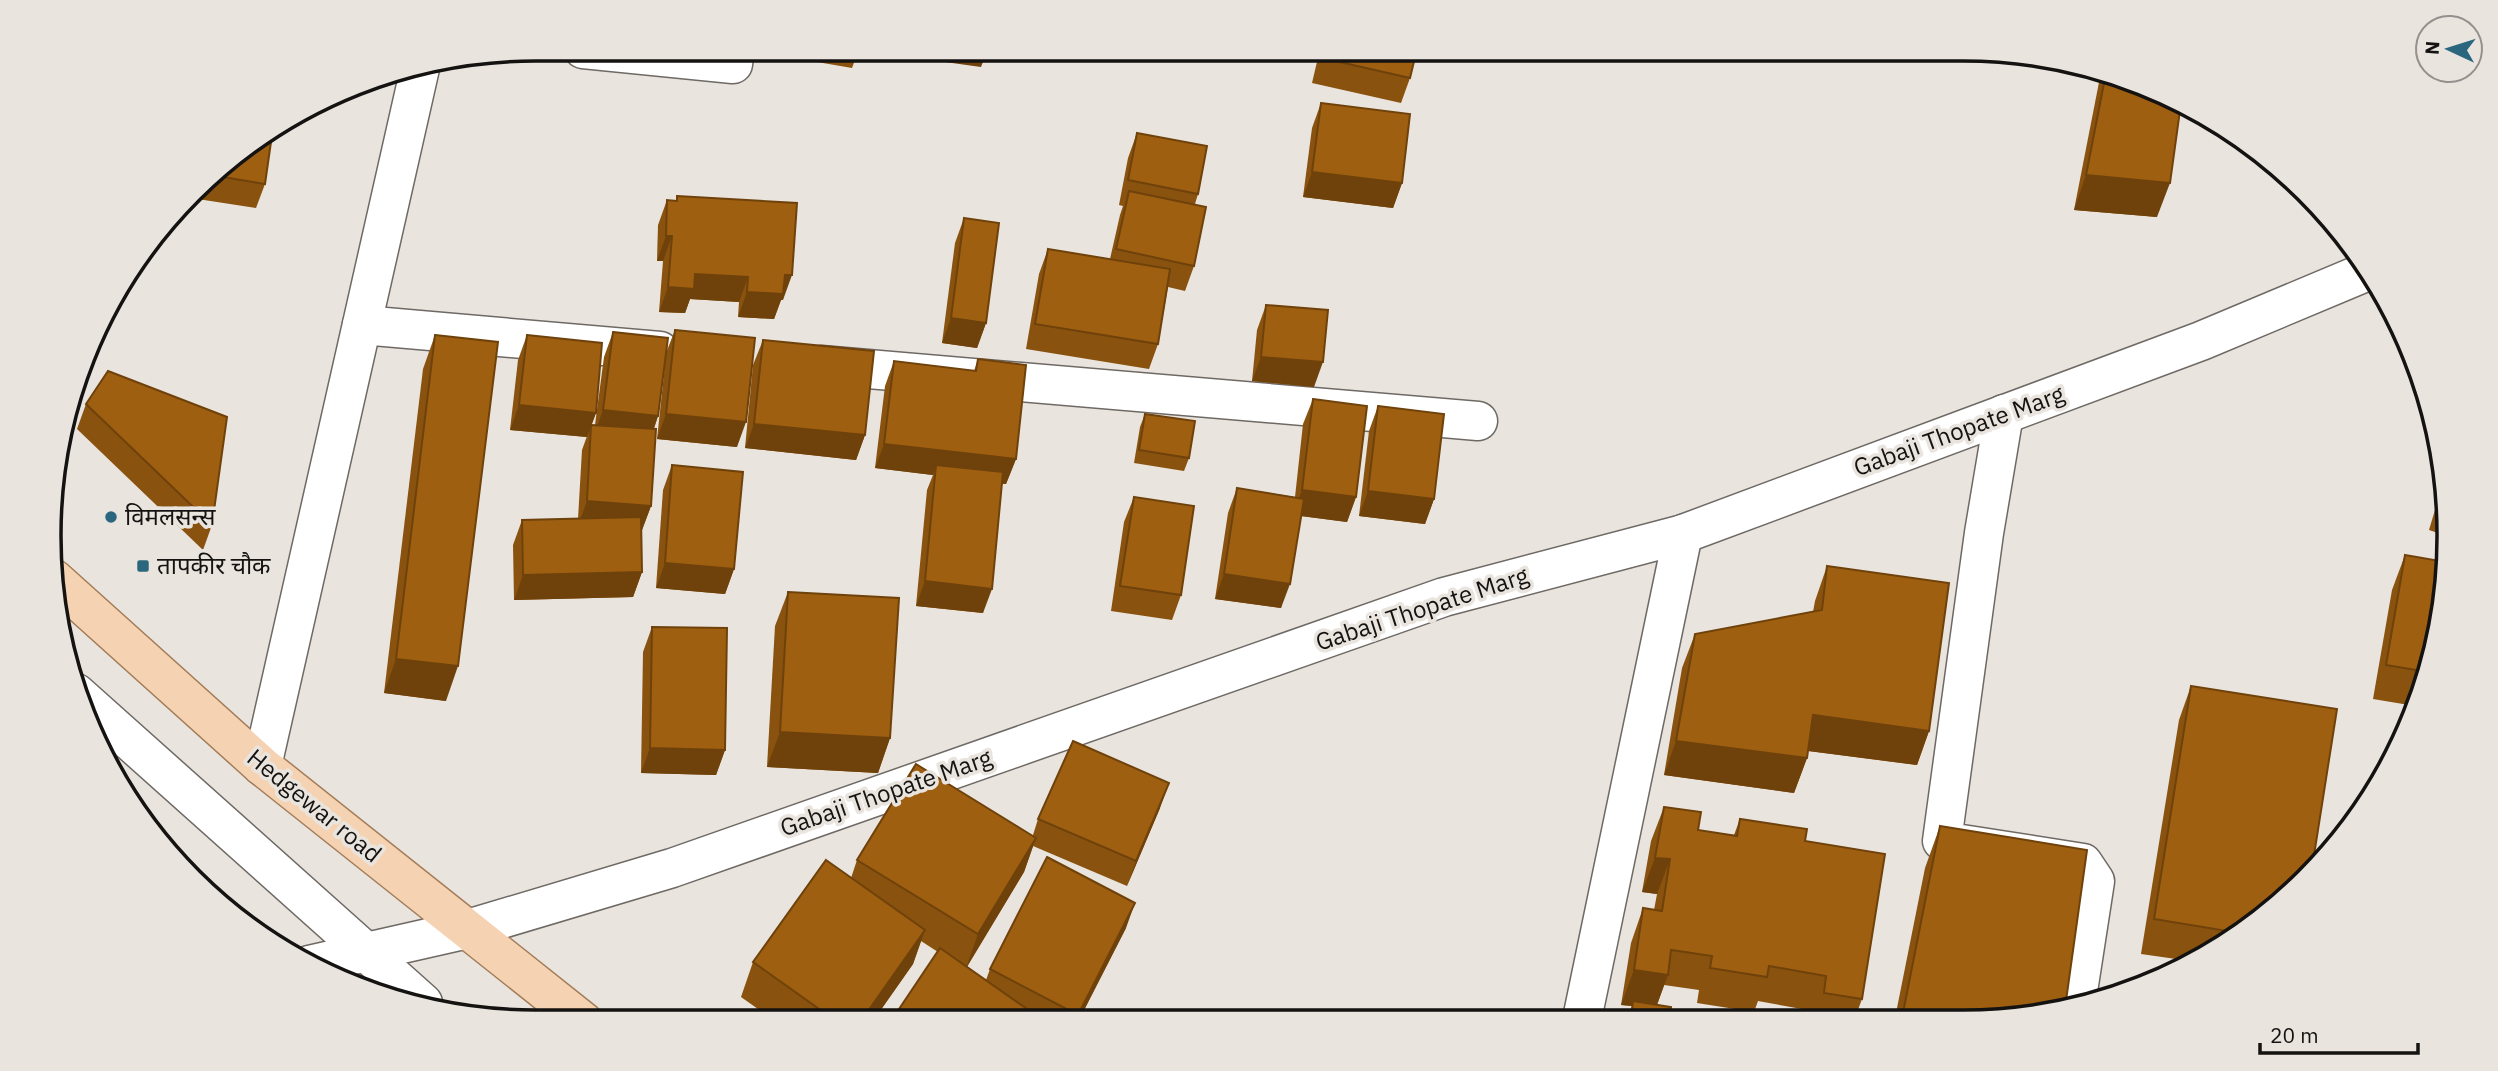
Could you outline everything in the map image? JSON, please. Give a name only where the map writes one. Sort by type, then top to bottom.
[{"type":"main road","name":"Hedgewar road","points":[[64,588],[262,766],[569,1010]]},
{"type":"street","points":[[703,61],[733,64],[733,61]]},
{"type":"street","points":[[262,766],[418,76]]},
{"type":"street","name":"Gabaji Thopate Marg","points":[[326,961],[468,929],[672,868],[1444,597],[1683,534],[2201,341],[2359,275]]},
{"type":"street","points":[[362,325],[697,354]]},
{"type":"street","points":[[780,361],[1478,421]]},
{"type":"street","points":[[2004,414],[1984,533],[1942,841],[2083,863],[2095,881],[2077,996]]},
{"type":"street","points":[[1584,1010],[1683,534]]},
{"type":"street","points":[[95,710],[413,994]]},
{"type":"building","points":[[1335,61],[1414,61],[1410,78]]},
{"type":"building","points":[[2104,83],[2144,97],[2179,114],[2170,183],[2086,175]]},
{"type":"building","points":[[1321,103],[1410,114],[1402,183],[1312,172]]},
{"type":"building","points":[[1137,133],[1207,146],[1198,194],[1128,180]]},
{"type":"building","points":[[271,142],[265,184],[225,177]]},
{"type":"building","points":[[1129,191],[1206,207],[1194,266],[1116,249]]},
{"type":"building","points":[[677,196],[797,203],[792,275],[785,275],[783,294],[747,292],[748,277],[695,274],[694,289],[668,287],[672,236],[666,236],[667,200],[677,201]]},
{"type":"building","points":[[964,218],[999,223],[986,323],[951,318]]},
{"type":"building","points":[[1048,249],[1170,269],[1158,344],[1035,324]]},
{"type":"building","points":[[1266,305],[1328,310],[1323,362],[1261,357]]},
{"type":"building","points":[[675,330],[755,338],[746,422],[666,414]]},
{"type":"building","points":[[613,332],[668,338],[658,416],[603,410]]},
{"type":"building","points":[[435,335],[498,342],[458,666],[396,659]]},
{"type":"building","points":[[527,335],[602,343],[596,413],[519,405]]},
{"type":"building","points":[[763,340],[874,351],[865,435],[754,424]]},
{"type":"building","points":[[978,359],[1026,365],[1016,459],[884,444],[894,361],[976,371]]},
{"type":"building","points":[[108,371],[227,417],[212,525],[86,404]]},
{"type":"building","points":[[1313,399],[1367,406],[1356,497],[1302,490]]},
{"type":"building","points":[[1378,406],[1444,414],[1434,499],[1368,491]]},
{"type":"building","points":[[1145,414],[1195,421],[1189,458],[1139,450]]},
{"type":"building","points":[[591,425],[656,429],[651,506],[587,501]]},
{"type":"building","points":[[672,465],[743,472],[734,569],[665,563]]},
{"type":"building","points":[[936,465],[1003,472],[992,589],[925,581]]},
{"type":"building","points":[[1237,488],[1304,499],[1290,584],[1224,574]]},
{"type":"building","points":[[1134,497],[1194,506],[1181,595],[1120,586]]},
{"type":"building","points":[[641,517],[642,572],[523,575],[522,520]]},
{"type":"building","points":[[2405,555],[2436,560],[2428,628],[2417,670],[2386,665]]},
{"type":"building","points":[[1827,566],[1949,583],[1929,731],[1813,715],[1807,758],[1676,741],[1695,634],[1822,610]]},
{"type":"building","points":[[788,592],[899,598],[890,738],[780,732]]},
{"type":"building","points":[[652,627],[727,628],[725,750],[650,748]]},
{"type":"building","points":[[2191,686],[2337,709],[2314,853],[2275,892],[2225,931],[2154,919]]},
{"type":"building","points":[[1073,741],[1169,783],[1136,861],[1038,819]]},
{"type":"building","points":[[916,764],[1036,838],[978,934],[857,860]]},
{"type":"building","points":[[1664,807],[1701,812],[1698,830],[1737,836],[1740,819],[1807,829],[1805,841],[1885,854],[1862,999],[1824,993],[1826,976],[1769,966],[1767,977],[1710,968],[1712,956],[1671,950],[1668,975],[1634,970],[1643,908],[1662,911],[1670,859],[1655,858]]},
{"type":"building","points":[[1940,826],[2087,850],[2066,998],[1994,1009],[1904,1010]]},
{"type":"building","points":[[1047,857],[1135,903],[1081,1010],[1068,1010],[990,969]]},
{"type":"building","points":[[826,860],[925,930],[869,1010],[821,1010],[753,962]]},
{"type":"building","points":[[940,948],[1028,1010],[898,1010]]},
{"type":"building","points":[[1633,1001],[1671,1007],[1670,1010],[1632,1010]]},
{"type":"place","name":"विमलसन्स","points":[[111,517]]},
{"type":"place","name":"तापकीर चौक","points":[[143,566]]}]
